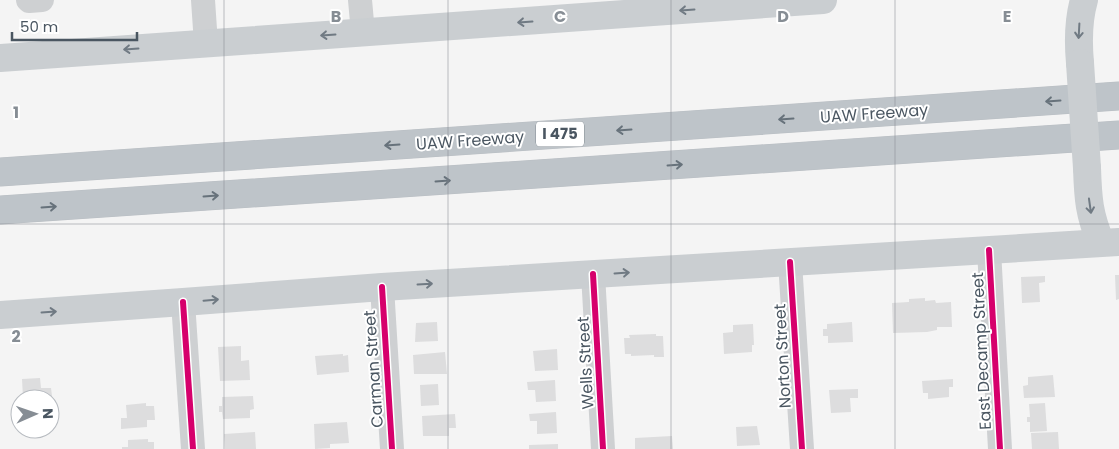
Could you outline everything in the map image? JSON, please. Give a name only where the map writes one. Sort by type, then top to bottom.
[{"type":"highway","name":"UAW Freeway","points":[[0,172],[1119,96]]},
{"type":"highway","points":[[0,210],[1119,136]]},
{"type":"main road","points":[[0,58],[363,33],[570,9],[823,0]]},
{"type":"main road","points":[[1084,0],[1080,13],[1078,35],[1089,205],[1092,219],[1110,242]]},
{"type":"main road","points":[[0,315],[382,286],[1110,242]]},
{"type":"street","points":[[28,0],[29,2],[42,0]]},
{"type":"street","points":[[203,0],[206,44]]},
{"type":"street","points":[[360,0],[363,33]]},
{"type":"street","name":"East Decamp Street","points":[[989,250],[1000,449]]},
{"type":"street","name":"Norton Street","points":[[790,262],[802,449]]},
{"type":"street","name":"Wells Street","points":[[593,274],[603,449]]},
{"type":"street","name":"Carman Street","points":[[382,286],[392,449]]},
{"type":"street","points":[[183,302],[193,449]]},
{"type":"building","points":[[1115,275],[1119,275],[1119,299],[1116,300]]},
{"type":"building","points":[[1045,276],[1045,282],[1039,283],[1040,302],[1022,303],[1021,277]]},
{"type":"building","points":[[925,298],[925,301],[935,300],[936,303],[951,302],[952,327],[937,327],[937,330],[927,332],[893,333],[892,303],[909,302],[909,299]]},
{"type":"building","points":[[437,322],[438,341],[415,342],[416,323]]},
{"type":"building","points":[[852,322],[853,342],[828,343],[828,336],[823,336],[823,329],[827,329],[827,324]]},
{"type":"building","points":[[753,324],[754,345],[752,345],[752,352],[724,354],[723,333],[733,332],[733,325]]},
{"type":"building","points":[[656,334],[656,336],[663,336],[664,357],[654,357],[654,355],[631,356],[631,354],[625,354],[624,338],[630,338],[629,335]]},
{"type":"building","points":[[241,346],[241,361],[249,360],[250,380],[220,381],[218,347]]},
{"type":"building","points":[[557,349],[558,370],[535,371],[533,351]]},
{"type":"building","points":[[445,352],[447,374],[414,374],[413,355]]},
{"type":"building","points":[[343,354],[343,356],[348,355],[349,372],[317,375],[315,356]]},
{"type":"building","points":[[1053,375],[1055,397],[1024,398],[1023,386],[1028,385],[1028,377]]},
{"type":"building","points":[[40,378],[41,388],[51,389],[23,389],[22,379]]},
{"type":"building","points":[[953,379],[953,387],[949,387],[949,397],[928,399],[928,393],[923,393],[922,381]]},
{"type":"building","points":[[555,380],[556,401],[536,402],[535,390],[528,390],[527,382]]},
{"type":"building","points":[[438,384],[439,405],[421,406],[420,385]]},
{"type":"building","points":[[858,389],[858,398],[850,398],[851,412],[831,413],[829,390]]},
{"type":"building","points":[[253,396],[254,409],[250,410],[250,418],[223,419],[222,412],[219,412],[219,406],[222,406],[222,397]]},
{"type":"building","points":[[146,403],[146,406],[154,406],[155,420],[147,420],[147,427],[121,429],[121,418],[127,418],[126,405]]},
{"type":"building","points":[[1045,403],[1047,431],[1030,432],[1030,422],[1027,422],[1027,417],[1030,417],[1029,404]]},
{"type":"building","points":[[556,412],[557,433],[537,434],[537,421],[530,421],[529,414]]},
{"type":"building","points":[[455,414],[456,428],[449,428],[449,436],[423,436],[422,416]]},
{"type":"building","points":[[347,422],[349,443],[330,444],[330,448],[315,449],[314,424]]},
{"type":"building","points":[[757,426],[760,445],[737,446],[736,427]]},
{"type":"building","points":[[255,432],[256,449],[225,449],[224,434]]},
{"type":"building","points":[[1058,432],[1059,449],[1032,449],[1031,433]]},
{"type":"building","points":[[672,436],[673,449],[635,449],[635,438]]},
{"type":"building","points":[[148,439],[148,442],[154,442],[154,449],[122,449],[122,447],[128,447],[128,440]]},
{"type":"building","points":[[558,444],[558,449],[529,449],[529,445]]},
{"type":"cycle path","points":[[989,250],[1000,449]]},
{"type":"cycle path","points":[[790,262],[802,449]]},
{"type":"cycle path","points":[[593,274],[603,449]]},
{"type":"cycle path","points":[[382,287],[392,449]]},
{"type":"cycle path","points":[[183,302],[193,449]]}]
